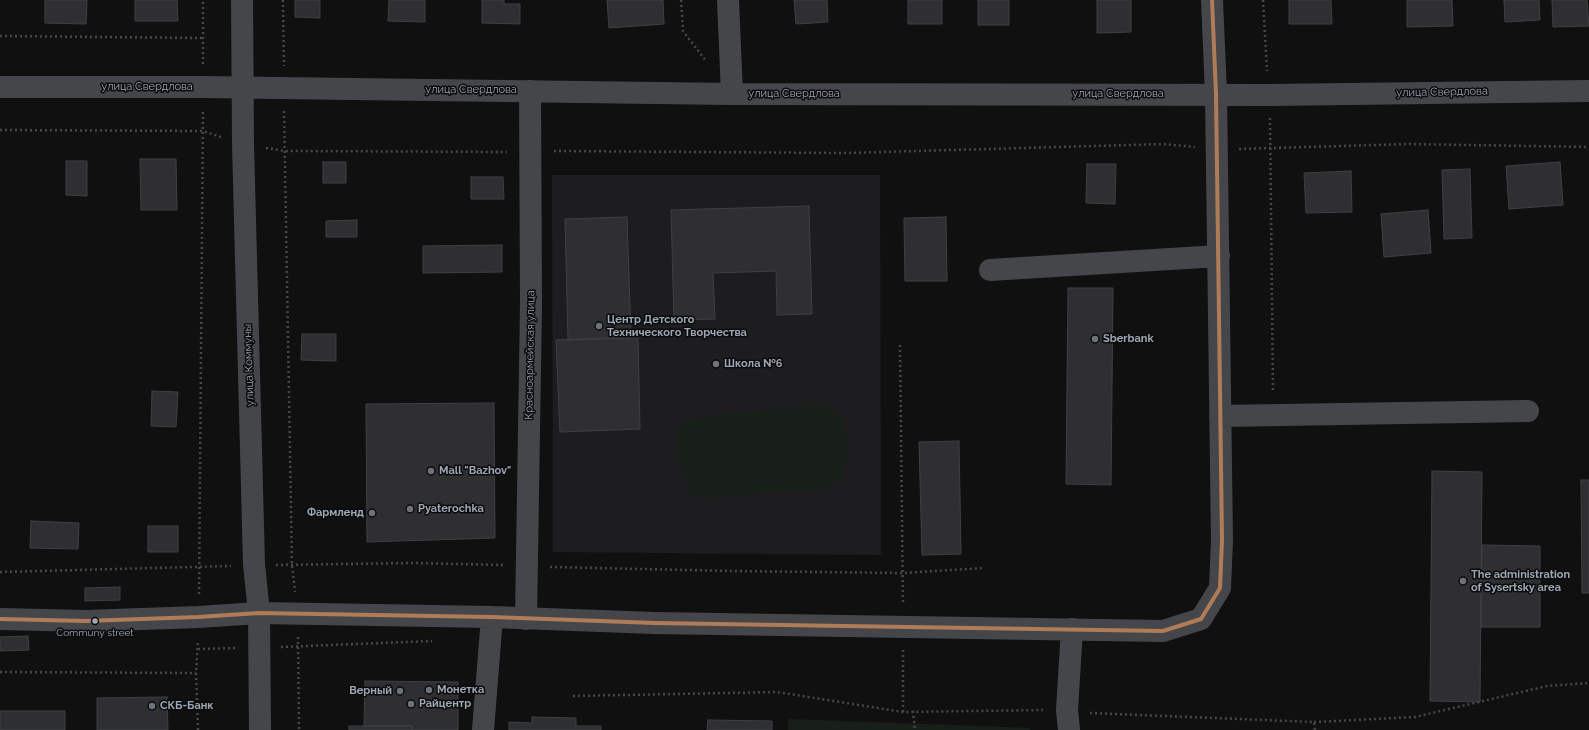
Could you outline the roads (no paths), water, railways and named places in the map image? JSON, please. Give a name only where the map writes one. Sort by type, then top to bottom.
[{"type":"street","name":"улица Коммуны","points":[[242,0],[243,144],[254,564],[259,613],[258,647],[260,730]]},
{"type":"street","points":[[728,0],[732,94]]},
{"type":"street","points":[[0,619],[86,621],[259,613],[492,617],[654,623],[1163,631],[1201,619],[1220,588],[1222,540],[1216,94],[1212,0]]},
{"type":"street","name":"улица Свердлова","points":[[0,87],[203,87],[732,94],[1216,94],[1589,91]]},
{"type":"street","name":"Красноармейская улица","points":[[526,619],[531,152],[530,91]]},
{"type":"street","points":[[990,270],[1219,256]]},
{"type":"street","points":[[1220,416],[1528,410]]},
{"type":"street","points":[[483,730],[492,617]]},
{"type":"street","points":[[1069,730],[1068,710],[1072,629]]},
{"type":"place","name":"Центр Детского Технического Творчества","points":[[599,326]]},
{"type":"place","name":"Sberbank","points":[[1095,339]]},
{"type":"place","name":"Школа №6","points":[[716,364]]},
{"type":"place","name":"Mall \"Bazhov\"","points":[[431,471]]},
{"type":"place","name":"Pyaterochka","points":[[410,509]]},
{"type":"place","name":"Фармленд","points":[[372,513]]},
{"type":"place","name":"The administration of Sysertsky area","points":[[1463,581]]},
{"type":"place","name":"Communy street","points":[[95,621]]},
{"type":"place","name":"Монетка","points":[[429,690]]},
{"type":"place","name":"Верный","points":[[400,691]]},
{"type":"place","name":"Райцентр","points":[[411,704]]},
{"type":"place","name":"СКБ-Банк","points":[[152,706]]}]
